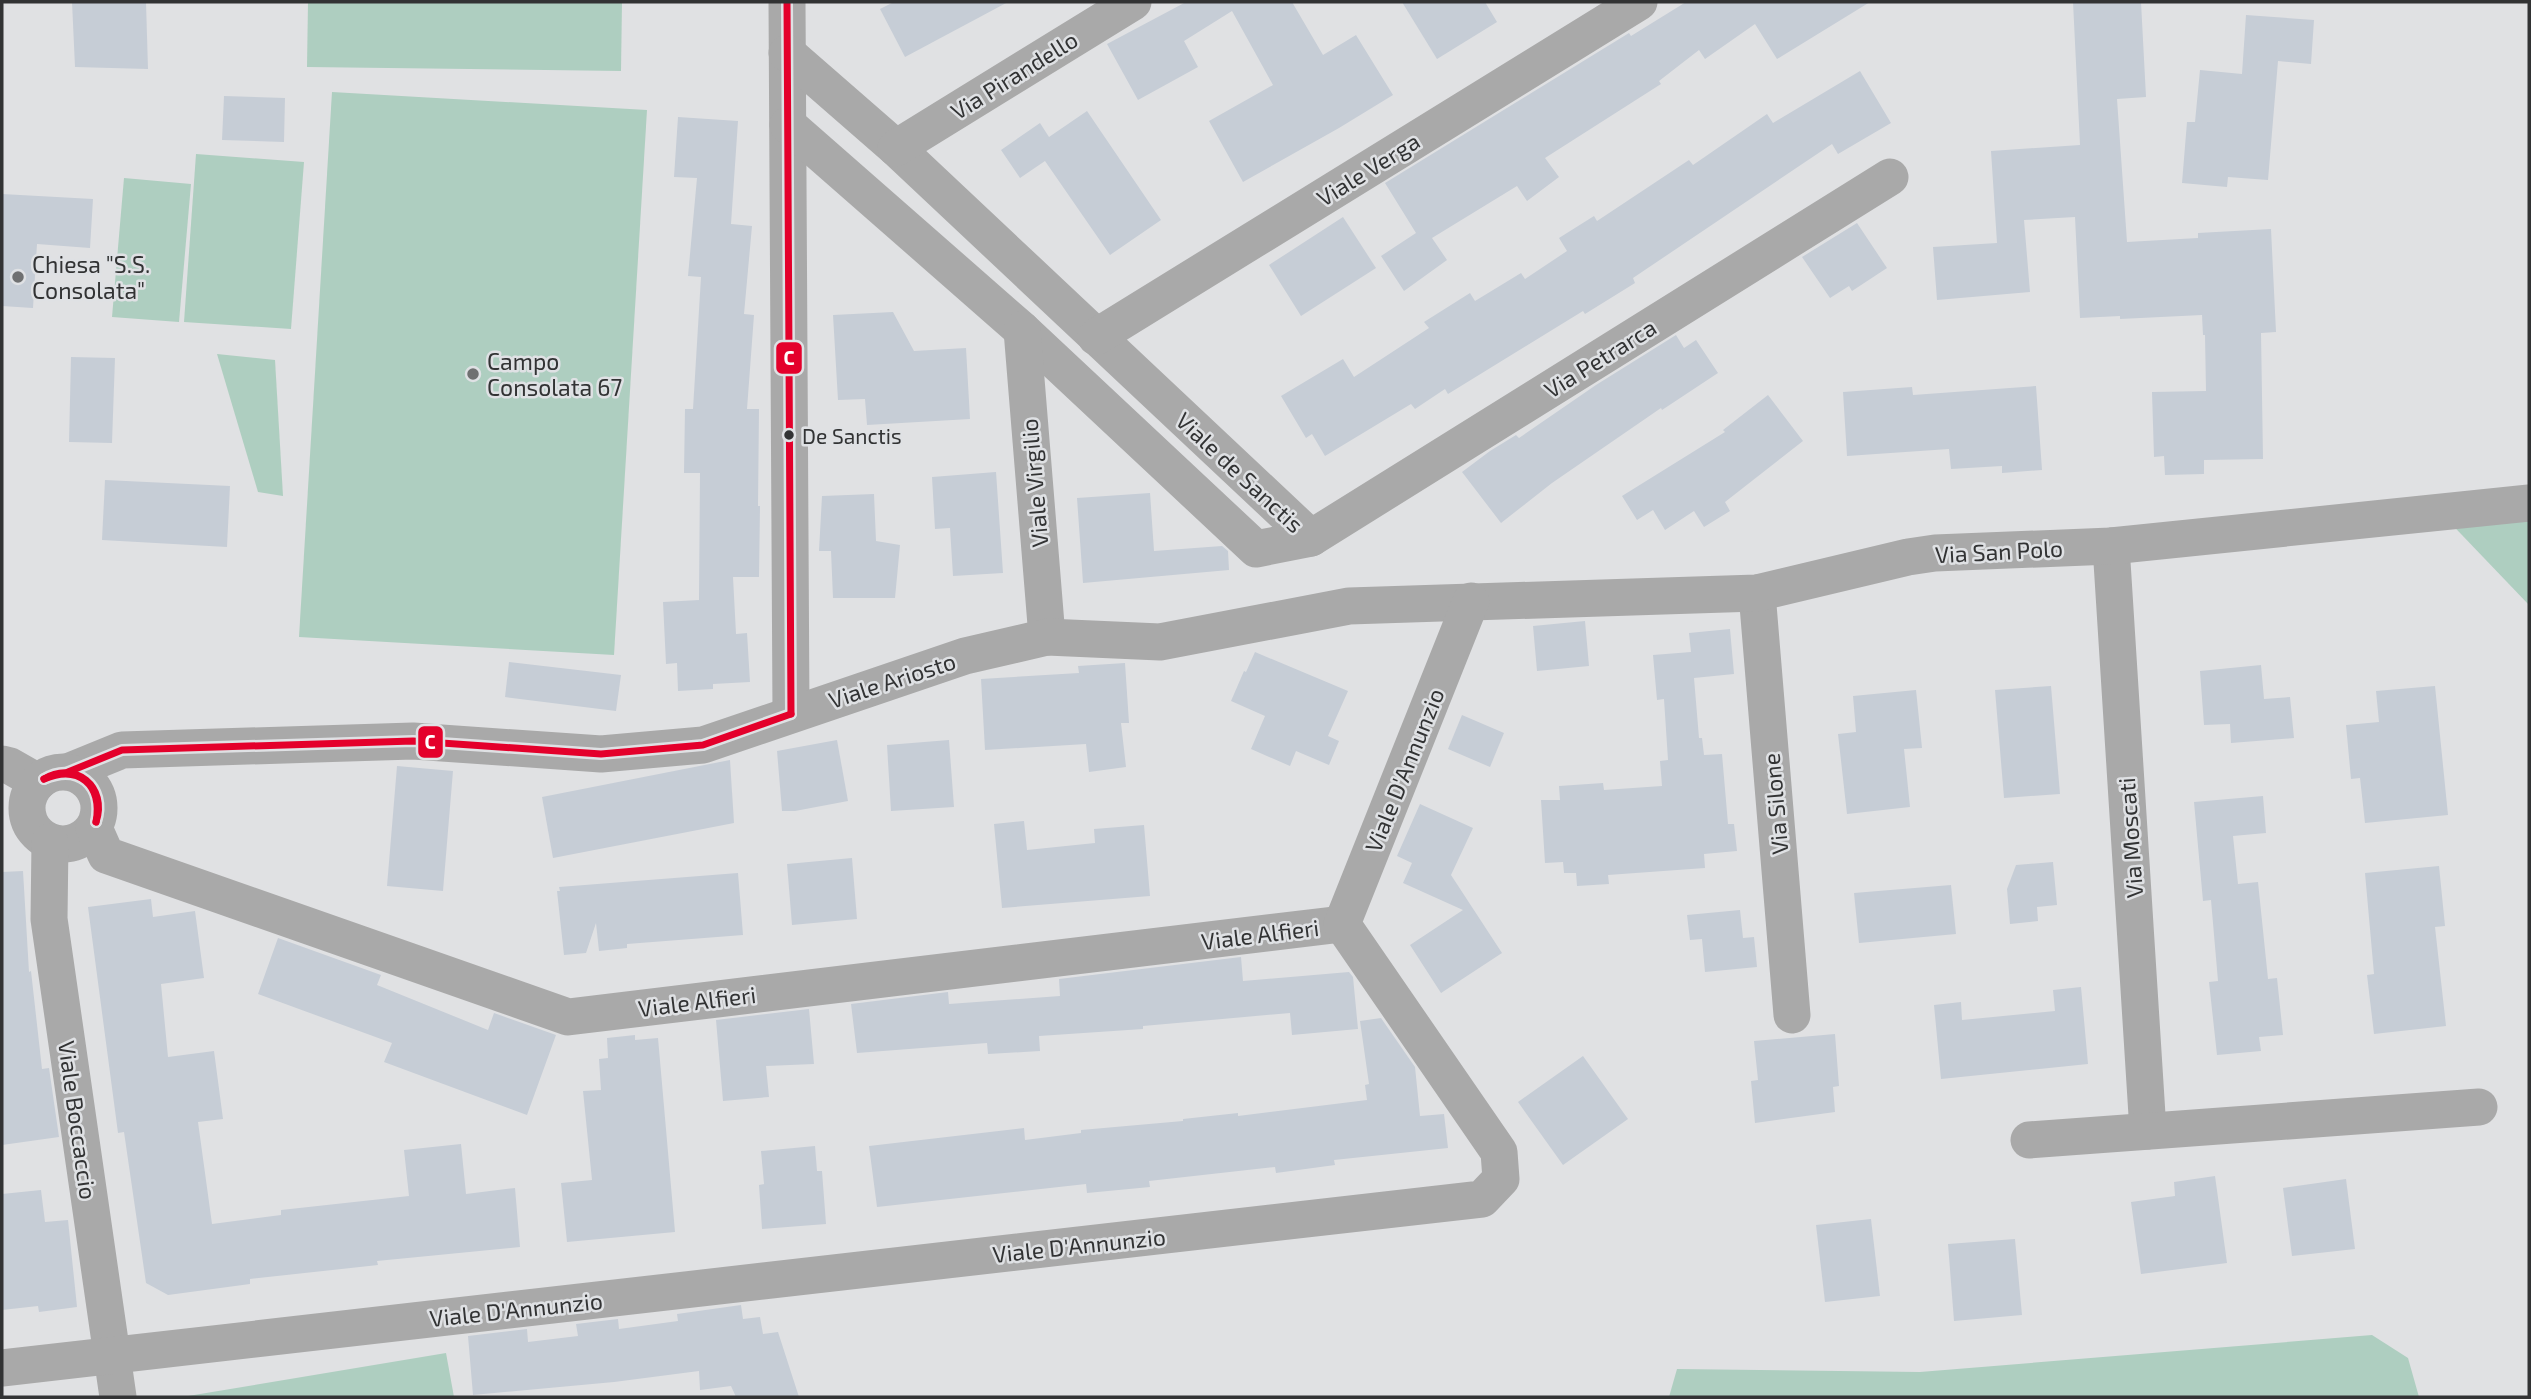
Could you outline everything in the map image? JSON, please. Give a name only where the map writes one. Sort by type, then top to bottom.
[{"type":"street","points":[[787,2],[791,714]]},
{"type":"street","name":"Via Pirandello","points":[[895,148],[1133,2]]},
{"type":"street","name":"Viale Verga","points":[[1096,337],[1639,2]]},
{"type":"street","name":"Viale de Sanctis","points":[[787,53],[895,148],[1311,538]]},
{"type":"street","name":"Viale de Sanctis","points":[[788,125],[1022,330],[1256,549],[1311,538]]},
{"type":"street","name":"Via Petrarca","points":[[1311,538],[1890,177]]},
{"type":"street","name":"Viale Virgilio","points":[[1022,330],[1047,637]]},
{"type":"street","name":"Via San Polo","points":[[1471,601],[1757,593],[1908,557],[1957,551],[2111,546],[2529,503]]},
{"type":"street","name":"Via Moscati","points":[[2111,546],[2148,1131]]},
{"type":"street","name":"Via Silone","points":[[1757,593],[1792,1015]]},
{"type":"street","name":"Viale Ariosto","points":[[53,777],[122,750],[413,741],[601,754],[703,745],[965,656],[1047,637],[1160,642],[1349,606],[1471,601]]},
{"type":"street","name":"Viale D'Annunzio","points":[[2,1368],[1482,1199],[1502,1179],[1499,1152],[1342,924],[1471,601]]},
{"type":"street","points":[[2,764],[53,777],[83,778],[97,794],[99,815],[94,828],[80,840],[63,845],[39,836],[28,815],[27,806],[31,793],[53,777]]},
{"type":"street","name":"Viale Alfieri","points":[[94,828],[106,855],[568,1017],[1342,924]]},
{"type":"street","name":"Viale Boccaccio","points":[[50,842],[49,919],[118,1397]]},
{"type":"street","points":[[2029,1140],[2479,1107]]},
{"type":"green space","points":[[308,2],[622,2],[621,71],[307,67]]},
{"type":"green space","name":"Campo Consolata 67","points":[[332,92],[647,110],[614,655],[299,637]]},
{"type":"green space","points":[[196,154],[304,162],[291,329],[184,322]]},
{"type":"green space","points":[[124,178],[191,184],[179,322],[112,317]]},
{"type":"green space","points":[[217,354],[275,360],[283,496],[258,492]]},
{"type":"green space","points":[[2529,497],[2529,605],[2439,511]]},
{"type":"green space","points":[[2372,1335],[2408,1358],[2419,1397],[1669,1397],[1677,1369],[1920,1372]]},
{"type":"green space","points":[[446,1353],[454,1397],[182,1397]]},
{"type":"building","points":[[72,2],[146,2],[148,69],[75,67]]},
{"type":"building","points":[[894,2],[1008,2],[905,57],[880,9]]},
{"type":"building","points":[[1186,2],[1292,2],[1323,55],[1356,35],[1393,95],[1243,182],[1209,121],[1273,85],[1232,11],[1184,41],[1198,67],[1138,100],[1107,44]]},
{"type":"building","points":[[1402,2],[1485,2],[1497,22],[1437,59]]},
{"type":"building","points":[[1686,2],[1870,2],[1777,59],[1755,24],[1705,59],[1699,50],[1659,81],[1661,84],[1545,158],[1559,177],[1527,201],[1517,186],[1432,238],[1447,260],[1404,291],[1381,256],[1416,233],[1385,183],[1629,33],[1631,36]]},
{"type":"building","points":[[2073,2],[2141,2],[2146,97],[2117,99],[2127,242],[2198,238],[2198,233],[2271,229],[2276,332],[2261,333],[2263,459],[2204,460],[2204,474],[2165,475],[2164,456],[2154,457],[2152,392],[2206,391],[2202,315],[2080,318],[2075,217],[2024,220],[2030,292],[1937,300],[1933,247],[1997,243],[1991,151],[2080,145]]},
{"type":"building","points":[[2246,15],[2314,20],[2311,64],[2278,61],[2268,180],[2228,177],[2227,187],[2182,183],[2187,122],[2195,122],[2200,70],[2242,74]]},
{"type":"building","points":[[1860,71],[1891,123],[1838,154],[1832,144],[1633,278],[1635,283],[1585,314],[1583,311],[1448,394],[1445,389],[1415,409],[1411,404],[1325,456],[1312,434],[1306,438],[1281,396],[1343,359],[1354,377],[1429,328],[1424,322],[1470,293],[1475,301],[1521,273],[1525,279],[1567,251],[1559,238],[1594,216],[1597,221],[1689,160],[1693,165],[1767,114],[1773,123]]},
{"type":"building","points":[[224,96],[285,98],[284,142],[222,140]]},
{"type":"building","points":[[1087,111],[1161,220],[1110,255],[1045,161],[1020,178],[1001,150],[1040,123],[1049,137]]},
{"type":"building","points":[[678,117],[738,121],[731,224],[752,226],[744,314],[754,315],[747,409],[759,409],[760,506],[759,577],[733,577],[736,634],[747,633],[750,682],[713,684],[713,689],[678,691],[677,663],[666,664],[663,602],[699,600],[700,473],[684,473],[685,409],[693,409],[701,277],[688,276],[697,178],[674,177]]},
{"type":"building","name":"Chiesa \"S.S. Consolata\"","points":[[2,194],[93,199],[90,248],[37,244],[33,308],[2,306]]},
{"type":"building","points":[[1343,217],[1376,268],[1301,316],[1269,265]]},
{"type":"building","points":[[1857,223],[1887,268],[1852,291],[1849,286],[1830,298],[1802,257]]},
{"type":"building","points":[[893,312],[914,351],[966,348],[970,419],[867,425],[865,399],[838,400],[833,315]]},
{"type":"building","points":[[1676,335],[1684,348],[1696,340],[1718,373],[1662,410],[1661,408],[1552,483],[1501,523],[1462,472],[1490,451],[1516,435],[1519,438]]},
{"type":"building","points":[[71,357],[115,358],[112,443],[69,442]]},
{"type":"building","points":[[2036,386],[2042,470],[2002,473],[2002,466],[1951,469],[1949,449],[1847,456],[1843,392],[1912,387],[1913,395]]},
{"type":"building","points":[[1768,395],[1803,441],[1725,502],[1730,511],[1704,527],[1694,511],[1665,530],[1653,510],[1637,520],[1622,496],[1725,432],[1723,430]]},
{"type":"building","points":[[996,472],[1003,573],[953,576],[950,528],[935,529],[932,477]]},
{"type":"building","points":[[105,480],[230,486],[227,547],[102,540]]},
{"type":"building","points":[[1150,493],[1154,551],[1222,546],[1228,551],[1229,570],[1083,583],[1077,498]]},
{"type":"building","points":[[874,494],[876,541],[900,545],[895,598],[833,598],[831,551],[819,551],[822,496]]},
{"type":"building","points":[[1585,621],[1589,666],[1537,671],[1533,626]]},
{"type":"building","points":[[1730,629],[1734,674],[1694,678],[1699,738],[1702,738],[1704,755],[1722,754],[1728,824],[1734,824],[1737,851],[1704,854],[1705,868],[1608,875],[1609,884],[1577,886],[1576,873],[1564,873],[1563,862],[1545,863],[1541,800],[1560,800],[1559,786],[1603,783],[1604,790],[1662,786],[1660,761],[1668,760],[1664,699],[1657,700],[1653,655],[1691,652],[1689,633]]},
{"type":"building","points":[[1255,652],[1348,691],[1328,736],[1339,741],[1329,765],[1296,751],[1290,766],[1251,749],[1265,716],[1231,701]]},
{"type":"building","points":[[509,662],[621,675],[616,711],[505,697]]},
{"type":"building","points":[[1125,663],[1129,723],[1121,723],[1126,767],[1089,772],[1086,744],[985,750],[981,679],[1079,673],[1078,666]]},
{"type":"building","points":[[2261,665],[2264,699],[2290,697],[2294,738],[2231,743],[2230,724],[2204,725],[2200,671]]},
{"type":"building","points":[[2051,686],[2060,794],[2004,798],[1995,690]]},
{"type":"building","points":[[2435,686],[2448,815],[2365,823],[2360,778],[2351,779],[2346,725],[2379,722],[2376,691]]},
{"type":"building","points":[[1916,690],[1922,748],[1904,749],[1910,807],[1847,814],[1838,734],[1856,732],[1853,696]]},
{"type":"building","points":[[1462,715],[1504,733],[1490,767],[1448,749]]},
{"type":"building","points":[[837,740],[848,801],[782,811],[777,751]]},
{"type":"building","points":[[949,740],[954,807],[891,811],[887,745]]},
{"type":"building","points":[[730,760],[734,823],[553,858],[542,797]]},
{"type":"building","points":[[397,766],[453,771],[443,891],[387,886]]},
{"type":"building","points":[[2263,796],[2266,833],[2233,836],[2238,884],[2258,882],[2268,979],[2277,978],[2283,1035],[2259,1037],[2261,1051],[2217,1055],[2209,982],[2218,981],[2211,900],[2203,901],[2194,802]]},
{"type":"building","points":[[1420,804],[1473,828],[1451,875],[1502,953],[1441,993],[1410,945],[1463,910],[1403,883],[1412,863],[1397,856]]},
{"type":"building","points":[[1024,821],[1027,850],[1095,843],[1094,829],[1144,825],[1150,896],[1002,908],[994,824]]},
{"type":"building","points":[[852,858],[857,919],[792,925],[787,864]]},
{"type":"building","points":[[2053,862],[2057,905],[2037,907],[2038,921],[2010,924],[2007,889],[2016,865]]},
{"type":"building","points":[[2439,866],[2445,926],[2435,927],[2446,1026],[2374,1034],[2367,975],[2374,974],[2365,873]]},
{"type":"building","points":[[23,871],[29,972],[31,971],[42,1069],[49,1068],[59,1137],[2,1145],[2,872]]},
{"type":"building","points":[[738,873],[743,935],[627,944],[627,948],[599,951],[596,923],[586,953],[564,955],[557,891],[560,891],[559,887]]},
{"type":"building","points":[[1951,885],[1956,934],[1859,943],[1854,893]]},
{"type":"building","points":[[151,899],[153,917],[195,911],[204,978],[161,984],[168,1057],[214,1051],[223,1119],[198,1122],[212,1224],[281,1215],[281,1210],[409,1196],[404,1150],[461,1144],[466,1194],[515,1188],[520,1247],[377,1261],[378,1265],[250,1279],[250,1284],[168,1295],[146,1283],[124,1132],[118,1133],[88,907]]},
{"type":"building","points":[[1740,910],[1743,938],[1754,937],[1757,967],[1705,972],[1702,939],[1690,940],[1687,915]]},
{"type":"building","points":[[278,938],[381,975],[377,985],[488,1030],[494,1013],[556,1035],[527,1115],[384,1062],[392,1043],[258,994]]},
{"type":"building","points":[[1241,957],[1243,981],[1349,972],[1353,977],[1358,1029],[1292,1035],[1290,1013],[1143,1026],[1143,1029],[1039,1036],[1040,1051],[988,1054],[987,1043],[857,1053],[851,1004],[948,992],[949,1004],[1060,996],[1059,979]]},
{"type":"building","points":[[2081,987],[2088,1064],[1941,1079],[1934,1005],[1961,1002],[1962,1020],[2055,1011],[2053,990]]},
{"type":"building","points":[[809,1009],[814,1064],[766,1066],[769,1097],[723,1101],[716,1020]]},
{"type":"building","points":[[1381,1018],[1415,1067],[1420,1116],[1444,1114],[1448,1148],[1334,1160],[1335,1165],[1276,1173],[1275,1167],[1149,1181],[1150,1187],[1087,1193],[1086,1184],[877,1207],[869,1146],[1024,1128],[1025,1140],[1081,1133],[1081,1130],[1238,1113],[1238,1116],[1367,1100],[1365,1085],[1369,1084],[1360,1021]]},
{"type":"building","points":[[1835,1034],[1839,1086],[1833,1087],[1835,1112],[1755,1123],[1751,1081],[1758,1080],[1754,1041]]},
{"type":"building","points":[[635,1035],[635,1040],[658,1038],[675,1232],[567,1242],[561,1183],[592,1180],[583,1091],[601,1090],[599,1059],[608,1058],[607,1038]]},
{"type":"building","points":[[1583,1056],[1628,1119],[1563,1165],[1518,1102]]},
{"type":"building","points":[[815,1146],[817,1171],[822,1171],[826,1224],[762,1229],[759,1185],[764,1184],[761,1151]]},
{"type":"building","points":[[2215,1176],[2227,1263],[2141,1274],[2131,1202],[2175,1196],[2174,1182]]},
{"type":"building","points":[[2346,1179],[2355,1249],[2292,1256],[2283,1188]]},
{"type":"building","points":[[41,1190],[45,1222],[68,1220],[77,1307],[39,1312],[38,1306],[2,1310],[2,1194]]},
{"type":"building","points":[[1871,1219],[1880,1296],[1825,1302],[1816,1225]]},
{"type":"building","points":[[2015,1239],[2022,1315],[1954,1321],[1948,1244]]},
{"type":"building","points":[[741,1305],[743,1319],[760,1317],[763,1334],[778,1332],[799,1397],[736,1397],[731,1386],[700,1390],[699,1371],[473,1395],[468,1336],[527,1329],[528,1342],[578,1336],[576,1324],[618,1319],[619,1329],[678,1321],[677,1314]]},
{"type":"transit line","name":"C","points":[[787,2],[791,714]]},
{"type":"transit line","name":"C","points":[[68,772],[122,750],[413,741],[601,754],[703,745],[791,714]]},
{"type":"transit line","name":"C","points":[[44,779],[67,773],[86,780],[97,798],[96,822]]},
{"type":"transit line","name":"C","points":[[44,779],[68,774],[86,781],[96,798],[96,822]]},
{"type":"place","name":"Chiesa \"S.S. Consolata\"","points":[[18,277]]},
{"type":"place","name":"Campo Consolata 67","points":[[473,374]]},
{"type":"place","name":"De Sanctis","points":[[789,435]]}]
